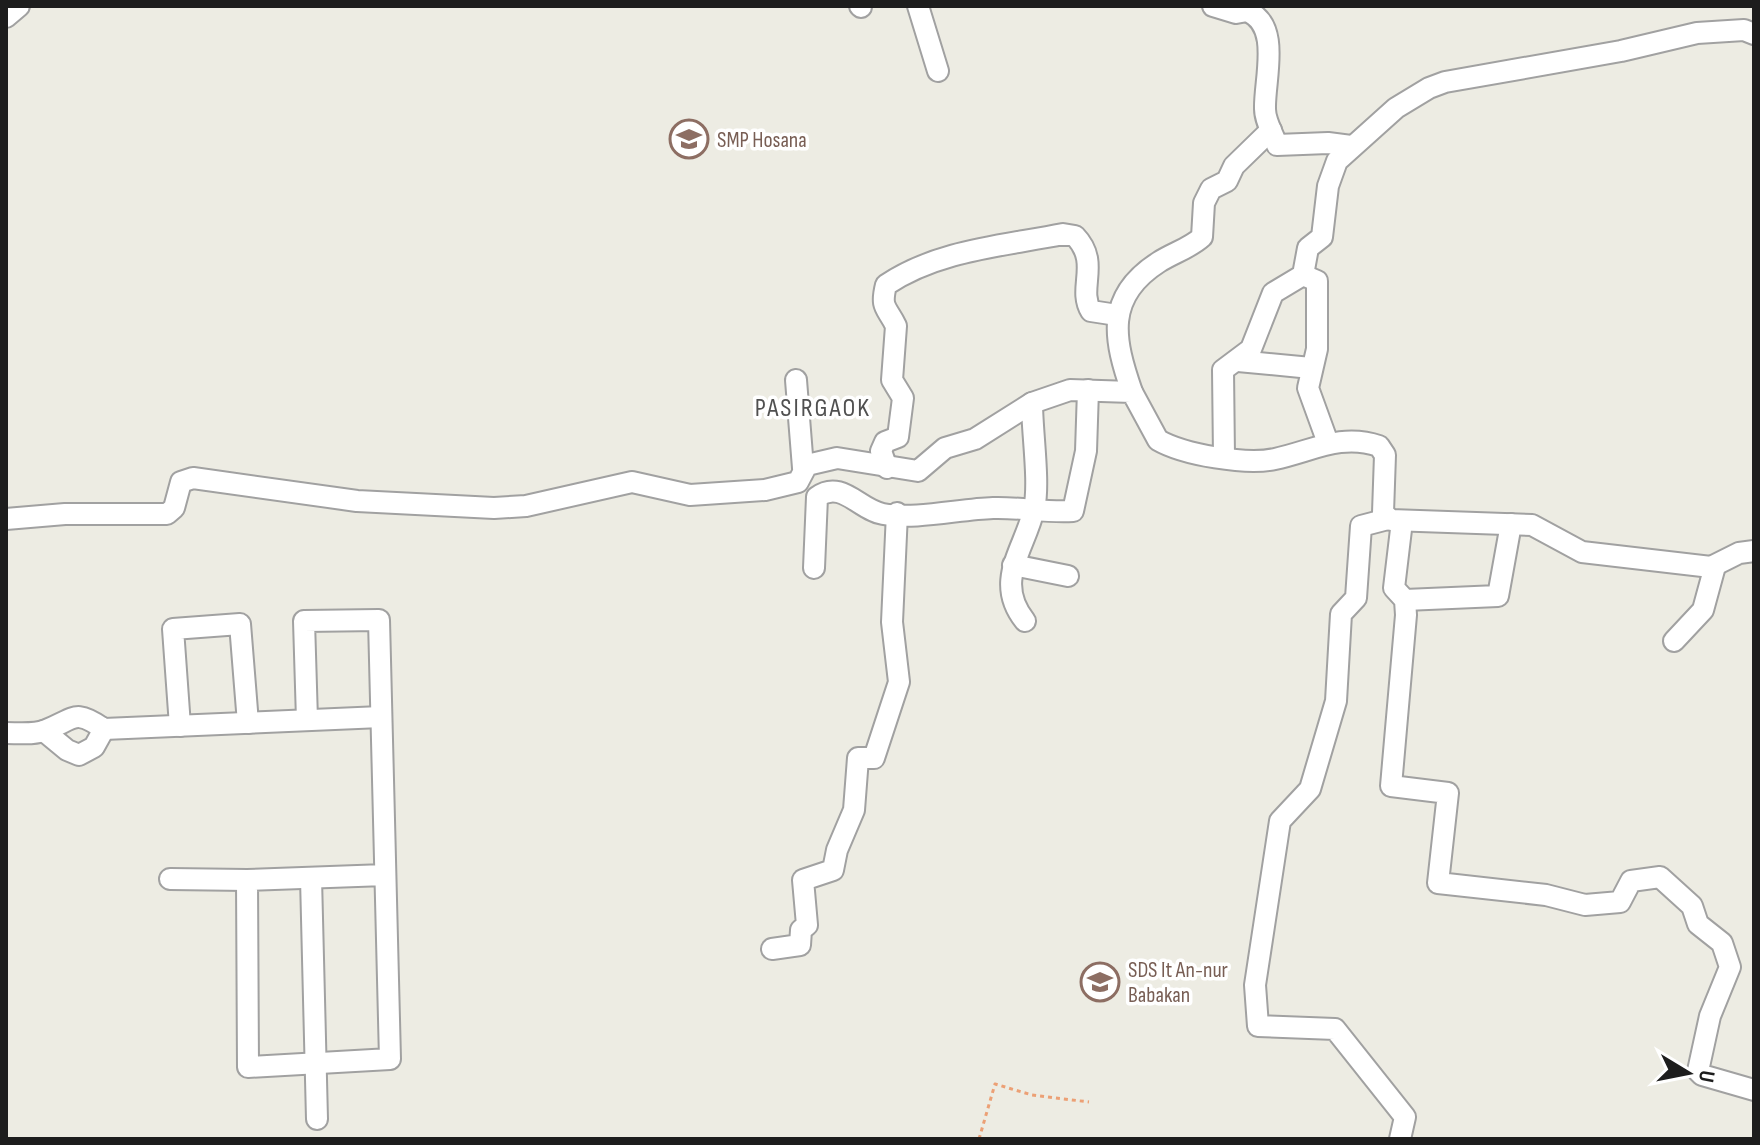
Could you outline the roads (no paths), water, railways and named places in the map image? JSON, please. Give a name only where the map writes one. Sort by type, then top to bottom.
[{"type":"street","points":[[6,17],[19,6]]},
{"type":"street","points":[[918,6],[938,71]]},
{"type":"street","points":[[1213,6],[1236,13],[1247,11],[1263,22],[1268,35],[1265,114],[1277,145],[1328,143],[1351,146]]},
{"type":"street","points":[[1224,457],[1220,378],[1225,367],[1238,361],[1251,349],[1273,293],[1303,275],[1308,248],[1322,237],[1332,169],[1351,146],[1396,108],[1445,82],[1621,51],[1697,33],[1744,30],[1754,34]]},
{"type":"street","points":[[1271,130],[1234,166],[1227,181],[1211,189],[1204,203],[1202,237],[1143,276],[1117,315],[1117,345],[1132,392],[1154,434],[1162,442],[1224,457],[1264,461],[1350,439],[1383,450],[1383,513],[1395,520]]},
{"type":"street","points":[[887,468],[881,451],[885,442],[898,437],[903,398],[892,380],[896,326],[884,310],[883,298],[886,285],[902,274],[969,250],[1063,234],[1075,236],[1088,255],[1086,303],[1091,311],[1117,315]]},
{"type":"street","points":[[1303,275],[1317,281],[1317,349],[1308,388],[1328,443]]},
{"type":"street","points":[[1238,361],[1311,368]]},
{"type":"street","points":[[6,519],[65,514],[167,514],[174,508],[178,486],[187,479],[357,501],[513,508],[632,482],[685,495],[765,490],[798,482],[803,468],[796,380]]},
{"type":"street","points":[[814,568],[817,497],[825,491],[843,492],[867,509],[885,515],[997,508],[1074,510],[1086,451],[1088,390]]},
{"type":"street","points":[[803,468],[817,461],[837,458],[909,472],[923,468],[945,448],[979,437],[1032,403],[1058,392],[1132,392]]},
{"type":"street","points":[[1025,621],[1016,608],[1011,590],[1013,565],[1034,510],[1032,403]]},
{"type":"street","points":[[772,949],[800,945],[801,930],[807,925],[803,880],[833,870],[837,850],[854,810],[858,758],[874,758],[895,697],[899,682],[892,622],[897,513]]},
{"type":"street","points":[[1395,520],[1394,588],[1405,600],[1391,786],[1448,793],[1438,883],[1546,895],[1585,905],[1620,902],[1631,881],[1660,877],[1692,906],[1698,924],[1722,943],[1730,967],[1707,1026],[1698,1071],[1702,1075],[1754,1090]]},
{"type":"street","points":[[1400,1139],[1405,1117],[1335,1029],[1258,1026],[1255,985],[1280,821],[1310,789],[1336,701],[1341,614],[1356,598],[1361,526],[1395,520],[1537,526],[1563,544],[1582,552],[1715,566],[1739,553],[1754,551]]},
{"type":"street","points":[[1405,600],[1498,596],[1511,524]]},
{"type":"street","points":[[1013,565],[1068,576]]},
{"type":"street","points":[[1674,641],[1703,610],[1715,566]]},
{"type":"street","points":[[247,880],[248,1067],[390,1059],[379,620],[304,621],[307,720]]},
{"type":"street","points":[[180,726],[173,629],[240,624],[248,723]]},
{"type":"street","points":[[6,733],[44,731],[70,716],[86,716],[104,729],[381,717]]},
{"type":"street","points":[[44,731],[67,750],[79,755],[94,747],[104,729]]},
{"type":"street","points":[[170,879],[247,880],[385,875]]},
{"type":"street","points":[[311,878],[317,1119]]},
{"type":"place","name":"SMP Hosana","points":[[689,139]]},
{"type":"place","name":"SDS It An-nur Babakan","points":[[1100,982]]},
{"type":"district","name":"PASIRGAOK","points":[[813,407]]}]
